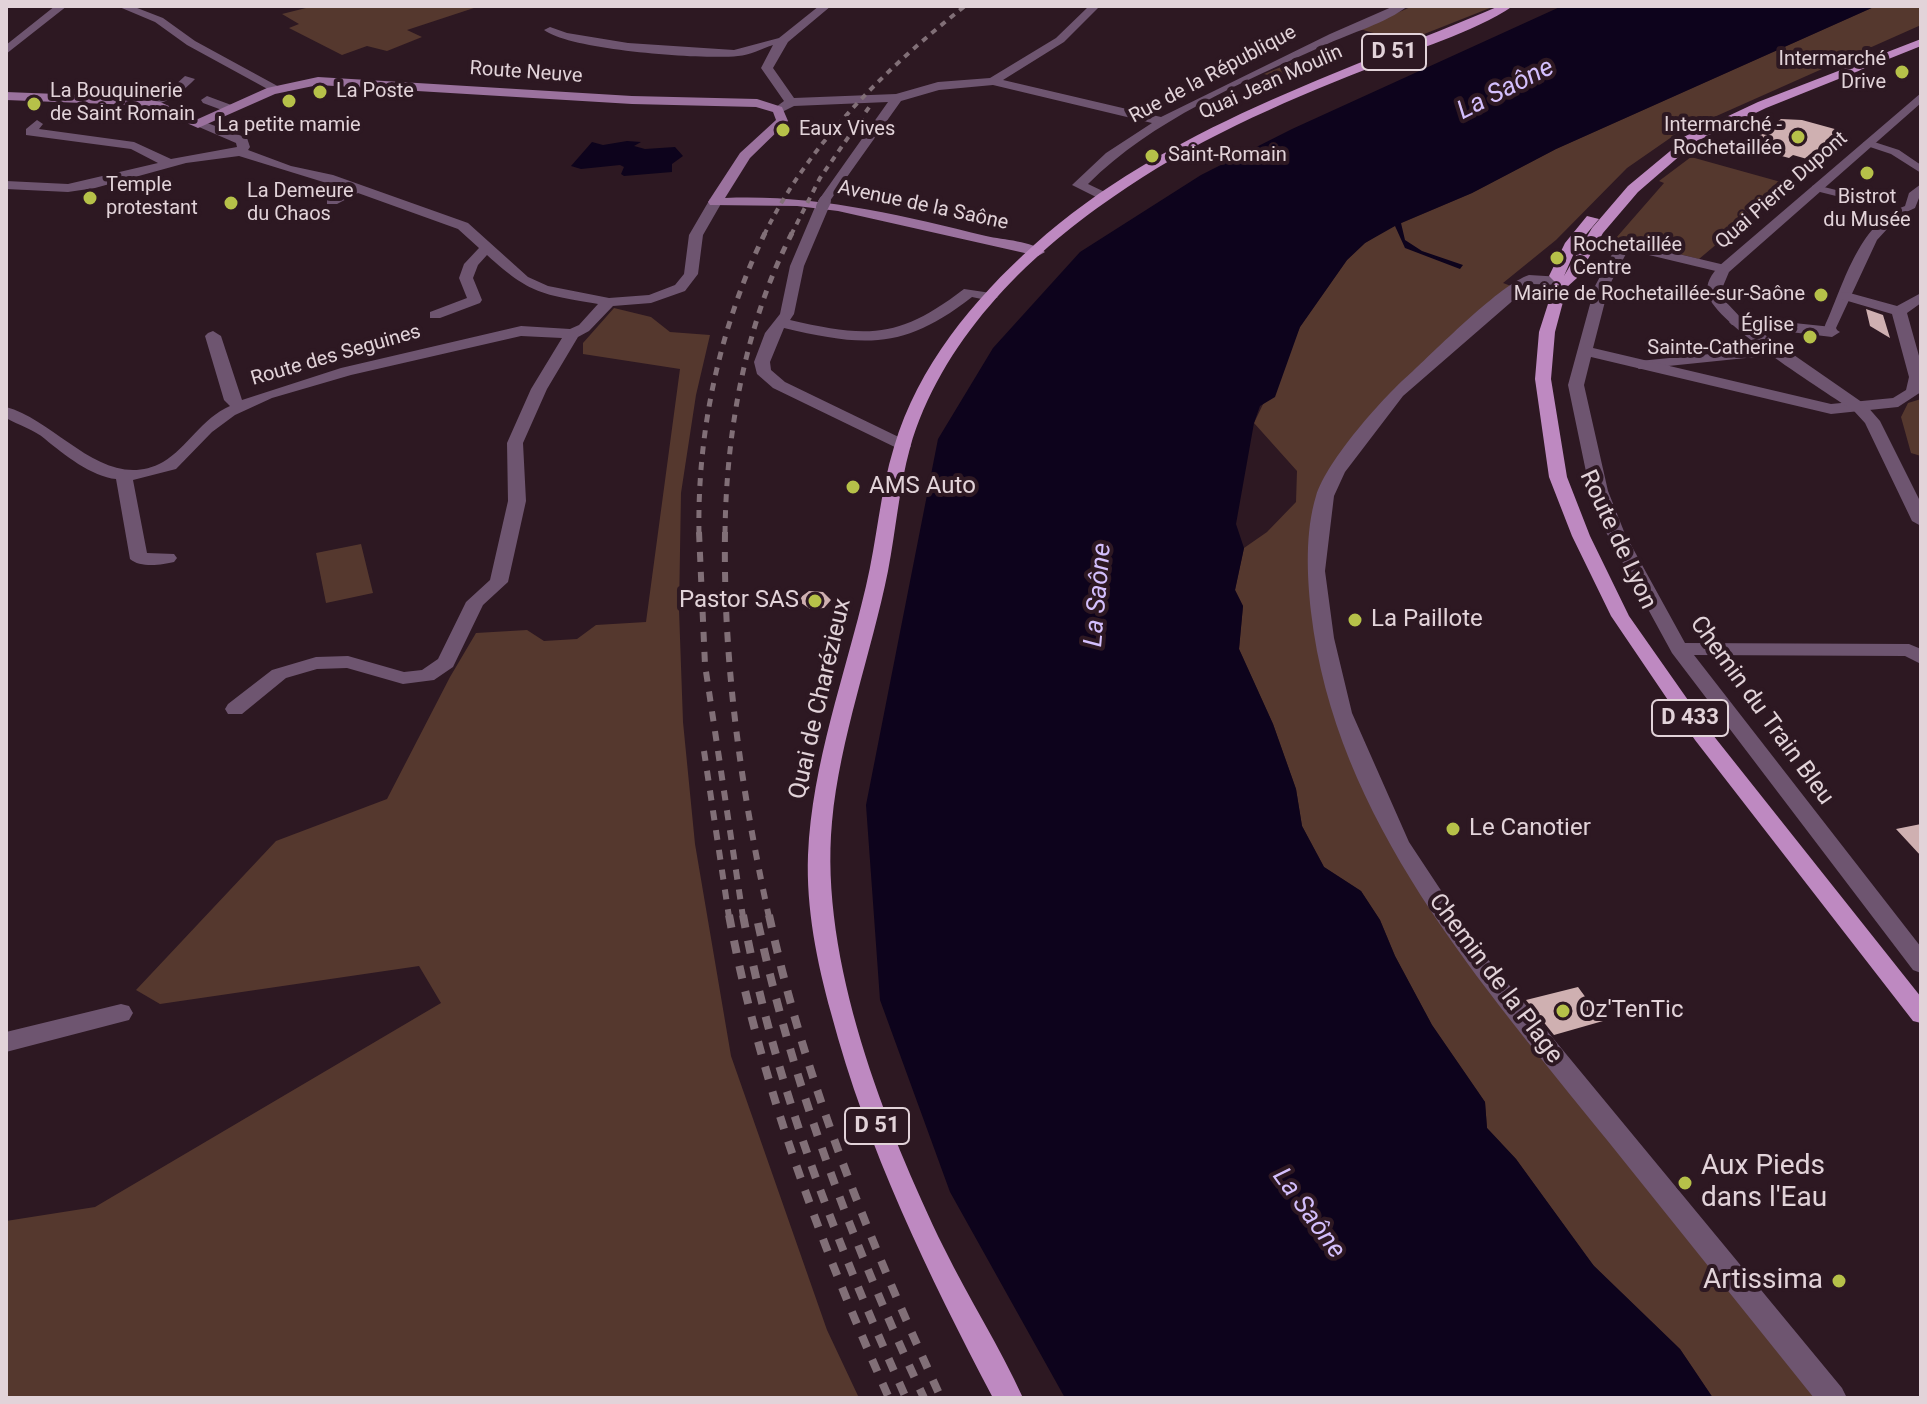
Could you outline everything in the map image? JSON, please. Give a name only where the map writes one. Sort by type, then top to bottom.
[{"type":"main road","name":"Quai Jean Moulin","points":[[1104,197],[1191,142],[1280,98],[1508,6]]},
{"type":"main road","name":"Route de Lyon","points":[[1853,67],[1862,59],[1921,33]]},
{"type":"main road","name":"Route de Lyon","points":[[1921,42],[1874,63],[1853,67],[1724,122],[1691,140],[1633,189],[1597,231],[1570,278],[1562,281],[1547,332],[1543,379],[1558,477],[1614,603],[1702,735],[1921,1014]]},
{"type":"main road","name":"Route Neuve","points":[[198,124],[274,90],[318,81],[772,108]]},
{"type":"main road","points":[[6,96],[149,103],[198,124]]},
{"type":"main road","points":[[715,202],[745,156],[782,121],[772,108]]},
{"type":"main road","name":"Avenue de la Saône","points":[[724,188],[752,199]]},
{"type":"main road","name":"Quai de Charézieux","points":[[1008,1398],[954,1297],[902,1189],[866,1098],[829,958],[819,856],[832,756],[867,623],[903,446],[913,415],[945,356],[991,297],[1038,252],[1104,197]]},
{"type":"main road","name":"Avenue de la Saône","points":[[715,202],[752,199],[868,210],[1038,252]]},
{"type":"street","points":[[6,51],[62,6]]},
{"type":"street","points":[[122,6],[159,20],[191,43],[274,90]]},
{"type":"street","points":[[790,99],[767,68],[773,49],[826,6]]},
{"type":"street","points":[[993,81],[1060,40],[1095,6]]},
{"type":"street","name":"Rue de la République","points":[[1104,197],[1079,185],[1108,156],[1161,121],[1294,54],[1403,6]]},
{"type":"street","points":[[550,30],[564,36],[661,52],[739,53],[768,41],[782,41]]},
{"type":"street","points":[[149,103],[178,89],[189,79]]},
{"type":"street","points":[[772,108],[790,99],[897,98],[938,86],[993,81],[1161,121]]},
{"type":"street","name":"Quai Pierre Dupont","points":[[1860,408],[1737,322],[1719,306],[1713,294],[1716,277],[1921,97]]},
{"type":"street","points":[[897,98],[860,147],[824,204],[801,254],[787,314],[773,333],[762,362],[769,378],[903,446]]},
{"type":"street","points":[[207,100],[230,109]]},
{"type":"street","points":[[37,124],[30,132],[134,146],[169,163]]},
{"type":"street","points":[[198,124],[243,142],[240,152]]},
{"type":"street","points":[[1868,143],[1895,152],[1921,170]]},
{"type":"street","points":[[6,185],[81,186],[169,163],[240,152],[463,226],[523,280],[544,290],[609,302],[651,299],[680,288],[691,274],[696,235],[715,202]]},
{"type":"street","points":[[1916,210],[1913,195],[1921,187]]},
{"type":"street","points":[[1816,188],[1856,198]]},
{"type":"street","points":[[332,201],[356,189]]},
{"type":"street","points":[[1891,205],[1916,210]]},
{"type":"street","points":[[1737,322],[1832,332],[1830,328],[1867,243],[1888,218],[1916,210]]},
{"type":"street","name":"Chemin du Train Bleu","points":[[1724,269],[1624,245],[1602,286],[1576,385],[1599,491],[1629,561],[1679,649],[1921,964]]},
{"type":"street","points":[[435,315],[475,300],[466,278],[471,264],[487,247]]},
{"type":"street","name":"Chemin de la Plage","points":[[1562,281],[1526,280],[1397,393],[1337,471],[1325,496],[1316,571],[1324,638],[1342,713],[1399,844],[1466,948],[1832,1398]]},
{"type":"street","points":[[782,323],[843,334],[877,335],[910,330],[969,292],[991,297]]},
{"type":"street","points":[[1846,296],[1899,311],[1921,297]]},
{"type":"street","points":[[235,709],[279,674],[316,663],[348,662],[403,678],[427,676],[446,663],[463,635],[475,602],[499,582],[517,501],[515,443],[539,389],[572,334],[584,328],[609,302]]},
{"type":"street","points":[[1585,351],[1787,401],[1831,409],[1860,408],[1898,402],[1913,392],[1917,377],[1899,311]]},
{"type":"street","name":"Route des Seguines","points":[[125,477],[170,465],[206,429],[241,406],[283,389],[521,331],[572,334]]},
{"type":"street","points":[[213,336],[232,400],[241,406]]},
{"type":"street","points":[[1639,365],[1781,351]]},
{"type":"street","points":[[1860,408],[1872,421],[1921,521]]},
{"type":"street","points":[[6,412],[50,434],[59,444],[112,474],[125,477],[124,488],[139,559],[168,558]]},
{"type":"street","points":[[1679,649],[1909,650],[1921,658]]},
{"type":"street","points":[[6,1042],[121,1013]]},
{"type":"shaded area","points":[[314,6],[480,6],[407,30],[422,37],[387,51],[367,46],[342,55],[289,28],[299,24],[282,14]]},
{"type":"shaded area","points":[[1413,6],[1495,6],[1404,42],[1360,29]]},
{"type":"shaded area","points":[[1876,6],[1921,6],[1921,25],[1676,134],[1627,168],[1556,240],[1503,283],[1511,286],[1401,384],[1322,496],[1322,646],[1394,842],[1829,1398],[1713,1398],[1680,1349],[1591,1263],[1516,1159],[1487,1128],[1485,1102],[1432,1025],[1395,956],[1380,920],[1361,891],[1324,867],[1302,826],[1296,789],[1273,724],[1239,649],[1243,606],[1235,590],[1244,548],[1267,532],[1296,502],[1297,471],[1254,423],[1300,327],[1347,260],[1365,243],[1385,230],[1472,193],[1556,149]]},
{"type":"shaded area","points":[[1298,60],[1323,68],[1290,81],[1264,74]]},
{"type":"shaded area","points":[[1691,157],[1788,184],[1699,259],[1616,238],[1664,183],[1659,181]]},
{"type":"shaded area","points":[[614,308],[651,317],[670,332],[710,335],[696,395],[681,493],[679,610],[683,722],[695,844],[731,1056],[827,1330],[859,1398],[6,1398],[6,1221],[95,1207],[441,1003],[419,966],[160,1004],[136,990],[276,841],[387,799],[476,633],[527,630],[544,641],[577,639],[596,625],[646,622],[680,369],[583,354],[583,343]]},
{"type":"shaded area","points":[[1921,399],[1921,456],[1911,453],[1901,417],[1908,403]]},
{"type":"shaded area","points":[[361,544],[373,593],[326,603],[316,553]]},
{"type":"water","name":"La Saône","points":[[1562,6],[1876,6],[1556,149],[1472,193],[1401,223],[1405,240],[1422,251],[1463,265],[1460,269],[1405,248],[1395,226],[1365,243],[1347,260],[1300,327],[1275,397],[1260,406],[1254,423],[1236,524],[1244,548],[1235,590],[1243,606],[1239,649],[1273,724],[1296,789],[1302,826],[1324,867],[1361,891],[1380,920],[1395,956],[1432,1025],[1485,1102],[1487,1128],[1516,1159],[1594,1266],[1680,1349],[1713,1398],[1065,1398],[950,1192],[880,1000],[866,805],[938,439],[993,348],[1080,252],[1201,175],[1292,129]]},
{"type":"water","points":[[592,142],[603,145],[641,142],[634,146],[645,149],[675,147],[683,156],[672,164],[672,172],[624,176],[621,174],[624,167],[620,165],[581,169],[571,166]]},
{"type":"building","name":"Intermarché - Rochetaillée","points":[[1781,119],[1802,120],[1842,131],[1807,159],[1793,155],[1789,158],[1745,146]]},
{"type":"building","points":[[1866,309],[1883,315],[1890,338],[1870,326]]},
{"type":"building","name":"Pastor SAS","points":[[809,591],[823,592],[831,600],[824,608],[810,609],[797,600]]},
{"type":"building","points":[[1921,824],[1921,856],[1896,829]]},
{"type":"building","name":"Oz'TenTic","points":[[1578,987],[1603,1021],[1554,1035],[1526,1000]]},
{"type":"railway","points":[[765,234],[803,169],[851,110],[906,55],[965,6]]},
{"type":"railway","points":[[792,233],[820,178],[872,103]]},
{"type":"railway","points":[[725,534],[729,457],[741,380],[762,304],[792,233]]},
{"type":"railway","points":[[699,532],[702,457],[714,380],[735,305],[765,234]]},
{"type":"railway","points":[[699,532],[705,665],[743,917]]},
{"type":"railway","points":[[725,534],[727,630],[736,726],[750,822],[769,917]]},
{"type":"railway","points":[[704,751],[729,917]]},
{"type":"railway","points":[[729,915],[757,1039],[795,1161],[839,1281],[889,1398]]},
{"type":"railway","points":[[743,915],[772,1039],[810,1161],[855,1280],[906,1398]]},
{"type":"railway","points":[[769,915],[801,1039],[842,1161],[889,1280],[941,1398]]},
{"type":"railway","points":[[758,923],[789,1046],[828,1165],[873,1282],[924,1398]]},
{"type":"place","name":"Intermarché Drive","points":[[1902,72]]},
{"type":"place","name":"La Poste","points":[[320,92]]},
{"type":"place","name":"La petite mamie","points":[[289,101]]},
{"type":"place","name":"La Bouquinerie de Saint Romain","points":[[34,104]]},
{"type":"place","name":"Eaux Vives","points":[[783,130]]},
{"type":"place","name":"Intermarché - Rochetaillée","points":[[1798,137]]},
{"type":"place","name":"Saint-Romain","points":[[1152,156]]},
{"type":"place","name":"Bistrot du Musée","points":[[1867,173]]},
{"type":"place","name":"Temple protestant","points":[[90,198]]},
{"type":"place","name":"La Demeure du Chaos","points":[[231,203]]},
{"type":"place","name":"Rochetaillée Centre","points":[[1557,258]]},
{"type":"place","name":"Mairie de Rochetaillée-sur-Saône","points":[[1821,295]]},
{"type":"place","name":"Église Sainte-Catherine","points":[[1810,337]]},
{"type":"place","name":"AMS Auto","points":[[853,487]]},
{"type":"place","name":"Pastor SAS","points":[[815,601]]},
{"type":"place","name":"La Paillote","points":[[1355,620]]},
{"type":"place","name":"Le Canotier","points":[[1453,829]]},
{"type":"place","name":"Oz'TenTic","points":[[1563,1011]]},
{"type":"place","name":"Aux Pieds dans l'Eau","points":[[1685,1183]]},
{"type":"place","name":"Artissima","points":[[1839,1281]]}]
